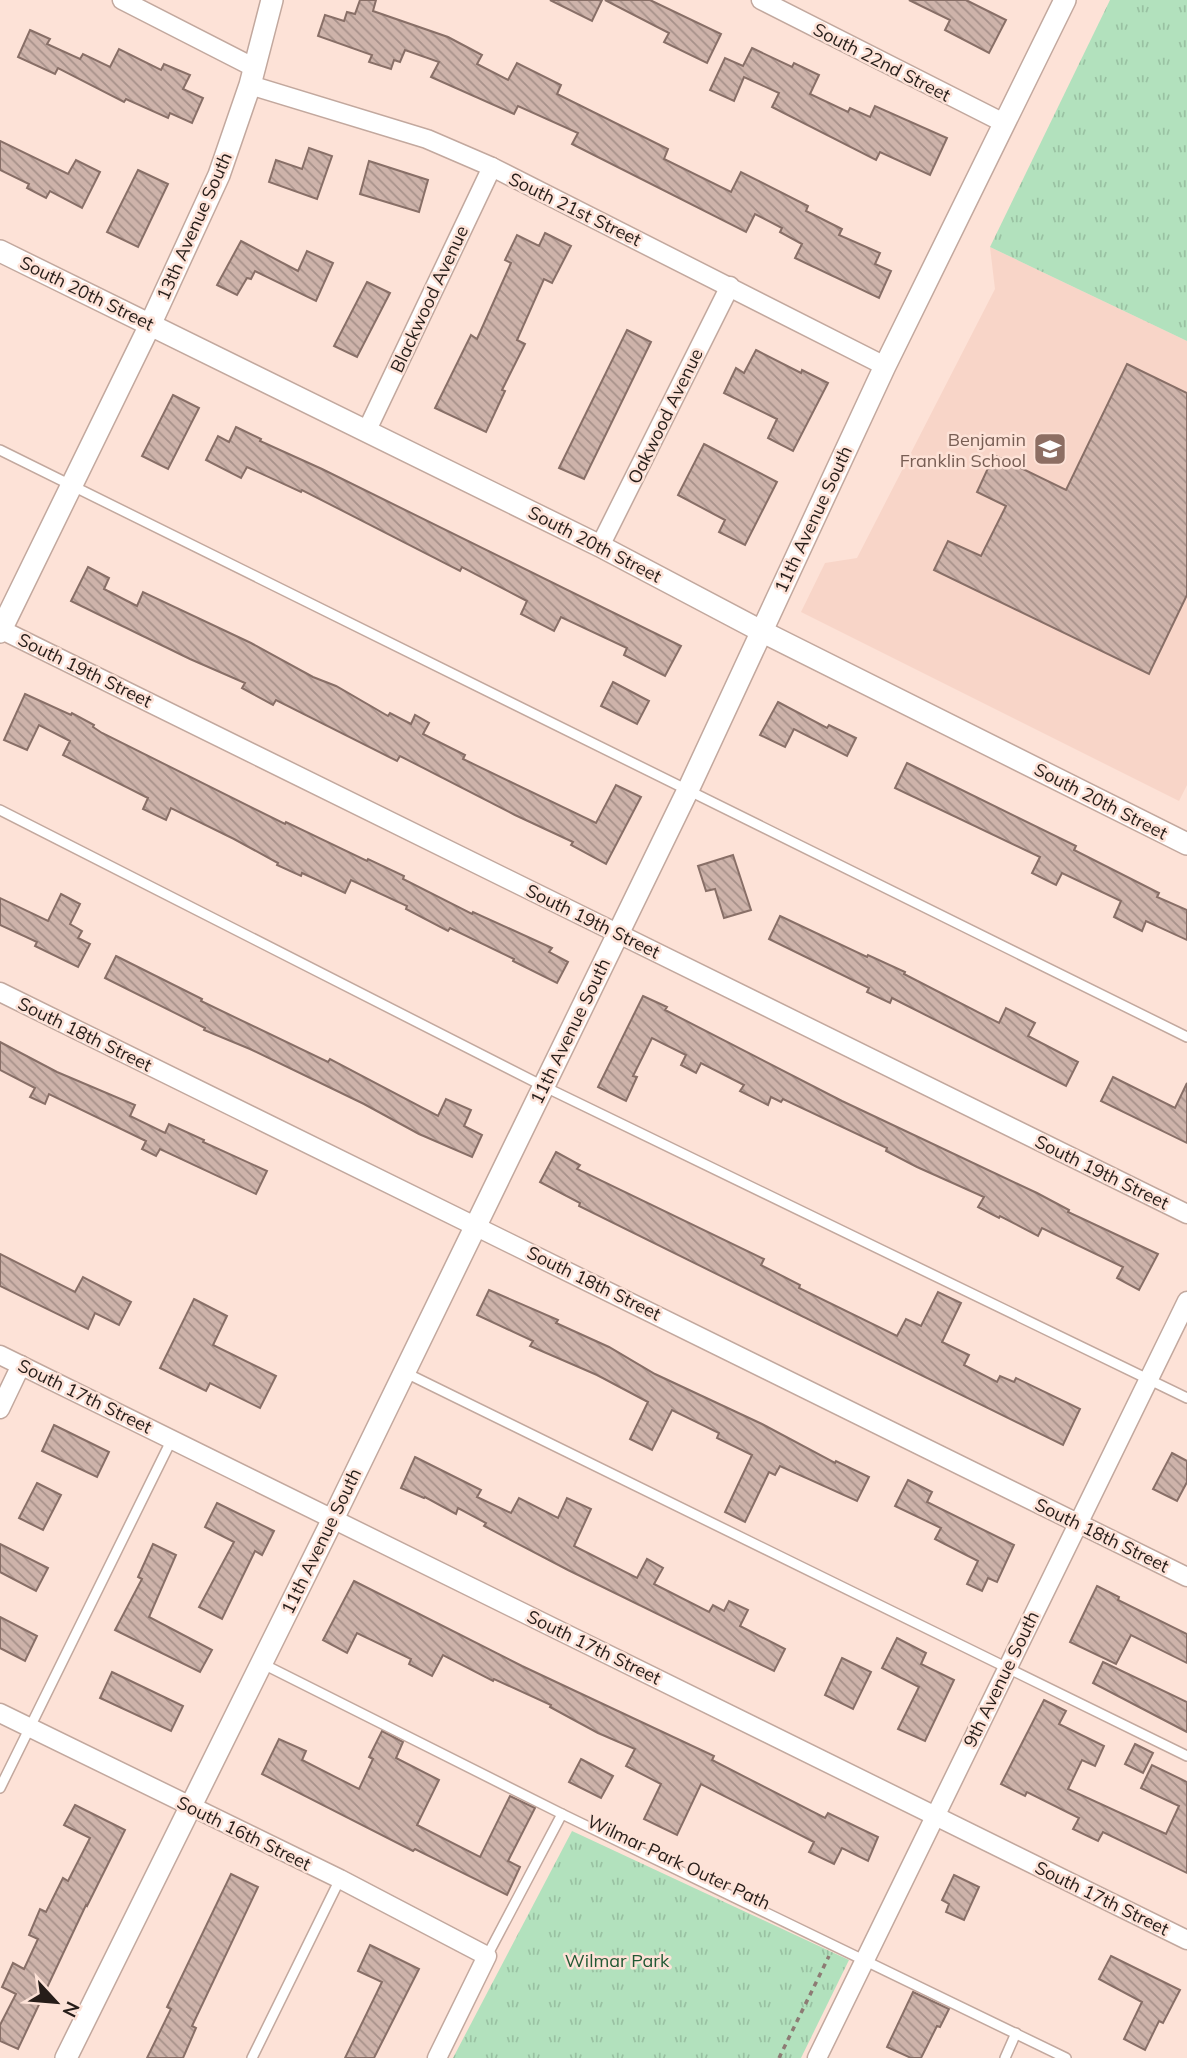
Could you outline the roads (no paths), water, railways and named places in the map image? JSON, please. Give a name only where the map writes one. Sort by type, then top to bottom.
[{"type":"street","name":"South 21st Street","points":[[122,0],[253,77],[427,139],[492,167],[885,366]]},
{"type":"street","name":"13th Avenue South","points":[[0,630],[150,325],[219,174],[253,77],[272,0]]},
{"type":"street","name":"South 22nd Street","points":[[761,0],[1004,123]]},
{"type":"street","name":"11th Avenue South","points":[[65,2058],[333,1519],[688,790],[885,366],[1065,0]]},
{"type":"street","name":"Blackwood Avenue","points":[[367,430],[492,167]]},
{"type":"street","name":"South 20th Street","points":[[0,251],[600,546],[761,631],[1187,844]]},
{"type":"street","name":"Oakwood Avenue","points":[[600,546],[730,286]]},
{"type":"street","name":"South 19th Street","points":[[0,630],[1187,1214]]},
{"type":"street","name":"South 18th Street","points":[[0,992],[1187,1577]]},
{"type":"street","name":"9th Avenue South","points":[[817,2058],[1187,1301]]},
{"type":"street","name":"South 17th Street","points":[[0,1355],[1187,1940]]},
{"type":"street","points":[[0,1409],[21,1365]]},
{"type":"street","name":"South 16th Street","points":[[0,1713],[341,1879],[487,1956]]},
{"type":"street","points":[[437,2058],[487,1956]]},
{"type":"lane","points":[[0,450],[1187,1037]]},
{"type":"lane","points":[[0,810],[543,1086],[1187,1398]]},
{"type":"lane","points":[[404,1372],[1187,1756]]},
{"type":"lane","points":[[0,1787],[172,1439]]},
{"type":"lane","points":[[261,1663],[562,1814],[1066,2058]]},
{"type":"lane","points":[[487,1956],[562,1814]]},
{"type":"lane","points":[[252,2058],[341,1879]]},
{"type":"lane","points":[[1004,2058],[1017,2033]]},
{"type":"place","name":"Benjamin Franklin School","points":[[1050,449]]},
{"type":"park label","name":"Wilmar Park","points":[[617,1960]]}]
